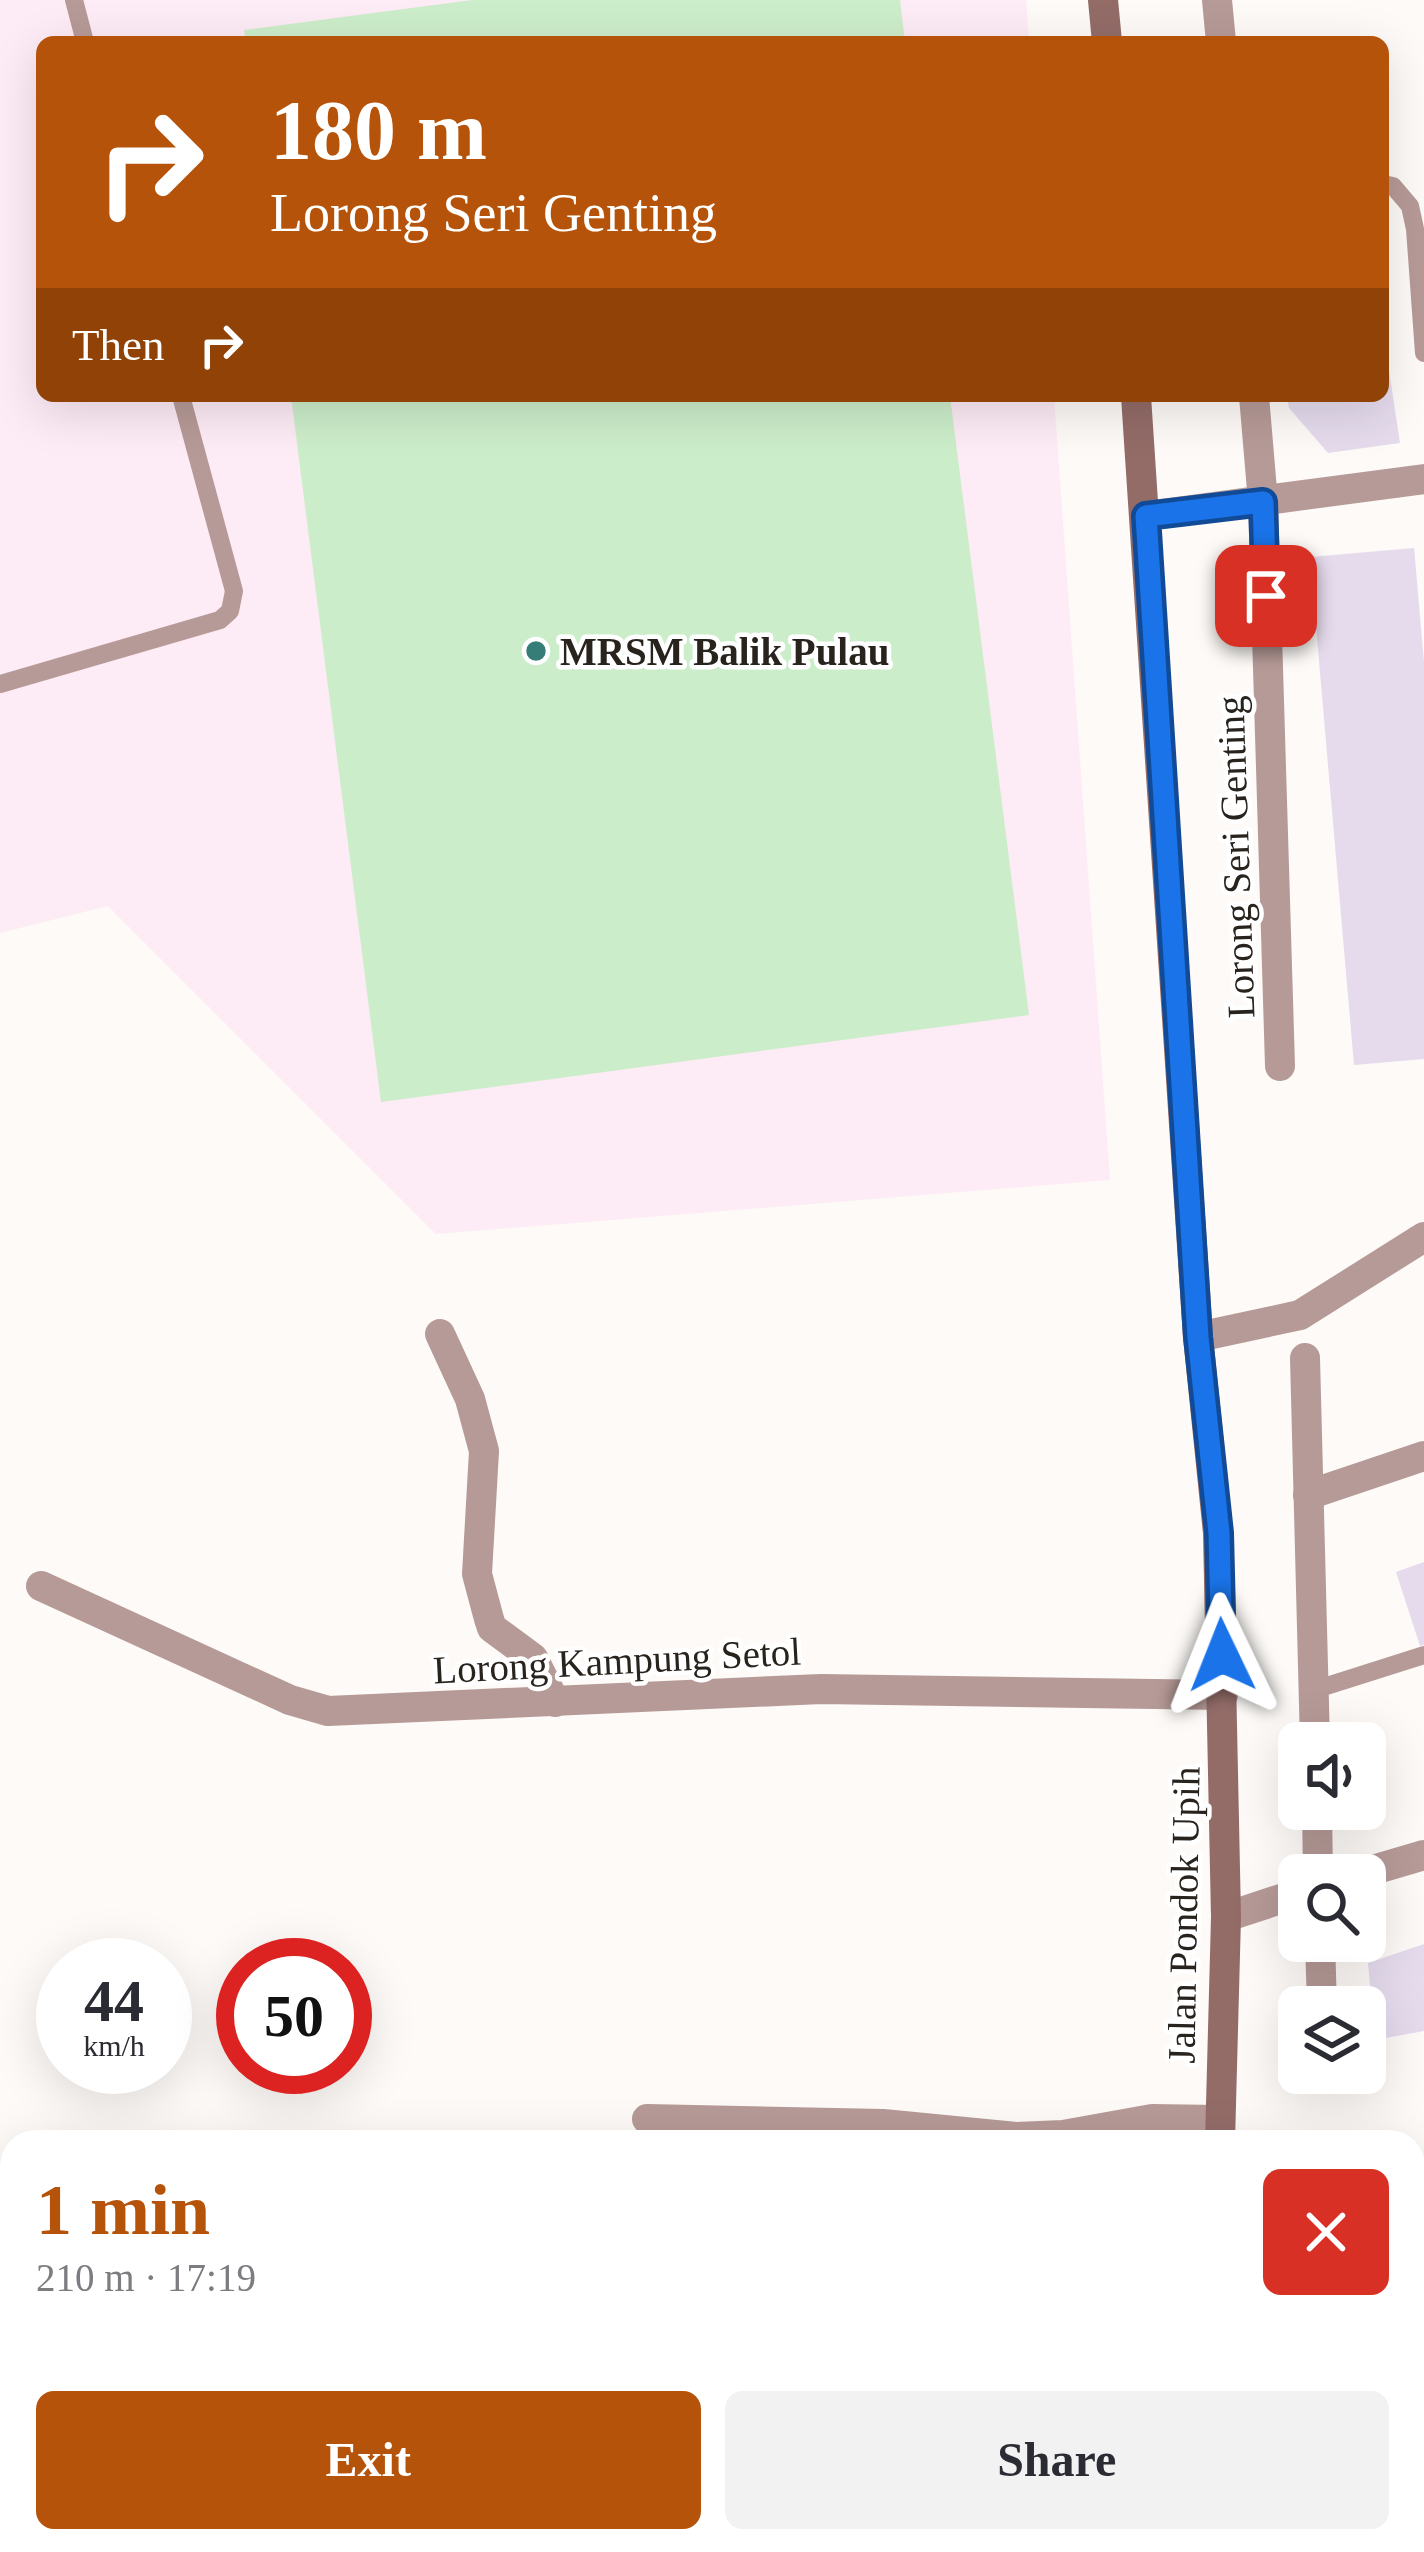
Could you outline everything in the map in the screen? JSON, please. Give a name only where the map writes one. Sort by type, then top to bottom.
[{"type":"main road","points":[[1103,0],[1106,36]]},
{"type":"main road","name":"Jalan Pondok Upih","points":[[1136,402],[1198,1337],[1219,1533],[1226,1917],[1220,2130]]},
{"type":"street","points":[[1217,0],[1220,36]]},
{"type":"street","name":"Lorong Seri Genting","points":[[1254,402],[1263,502],[1280,1066]]},
{"type":"street","points":[[1146,516],[1424,479]]},
{"type":"street","points":[[1198,1337],[1300,1316],[1424,1237]]},
{"type":"street","points":[[440,1334],[470,1399],[484,1451],[477,1574],[488,1619],[498,1633],[533,1658],[554,1702]]},
{"type":"street","points":[[1305,1358],[1315,1722]]},
{"type":"street","points":[[1308,1495],[1424,1456]]},
{"type":"street","name":"Lorong Kampung Setol","points":[[41,1586],[290,1700],[328,1711],[867,1688],[1223,1695]]},
{"type":"street","points":[[1386,1866],[1424,1855]]},
{"type":"street","points":[[1226,1917],[1278,1899]]},
{"type":"street","points":[[647,2119],[883,2124],[944,2130]]},
{"type":"street","points":[[1091,2130],[1152,2119],[1214,2130]]},
{"type":"lane","points":[[74,0],[83,36]]},
{"type":"lane","points":[[1389,185],[1409,206],[1424,353]]},
{"type":"lane","points":[[0,684],[220,620],[230,611],[234,591],[183,402]]},
{"type":"lane","points":[[1314,1690],[1424,1654]]},
{"type":"shaded area","name":"MRSM Balik Pulau","points":[[0,0],[1026,0],[1029,36],[36,36],[36,402],[1054,402],[1110,1180],[436,1234],[108,906],[0,933]]},
{"type":"green space","points":[[472,0],[900,0],[904,36],[245,36],[244,30]]},
{"type":"green space","points":[[292,402],[951,402],[1029,1015],[381,1102]]},
{"type":"building","points":[[1389,371],[1400,443],[1328,453],[1288,402],[1389,402]]},
{"type":"building","points":[[1414,548],[1424,662],[1424,1059],[1354,1065],[1310,557]]},
{"type":"building","points":[[1424,1562],[1424,1645],[1420,1646],[1396,1572]]},
{"type":"building","points":[[1424,1944],[1424,2031],[1386,2038],[1386,1986],[1370,1986],[1368,1963],[1386,1962],[1386,1957]]},
{"type":"place","name":"MRSM Balik Pulau","points":[[536,651]]},
{"type":"route","points":[[1222,1655],[1219,1533],[1198,1337],[1146,516],[1263,502],[1266,596]]}]
